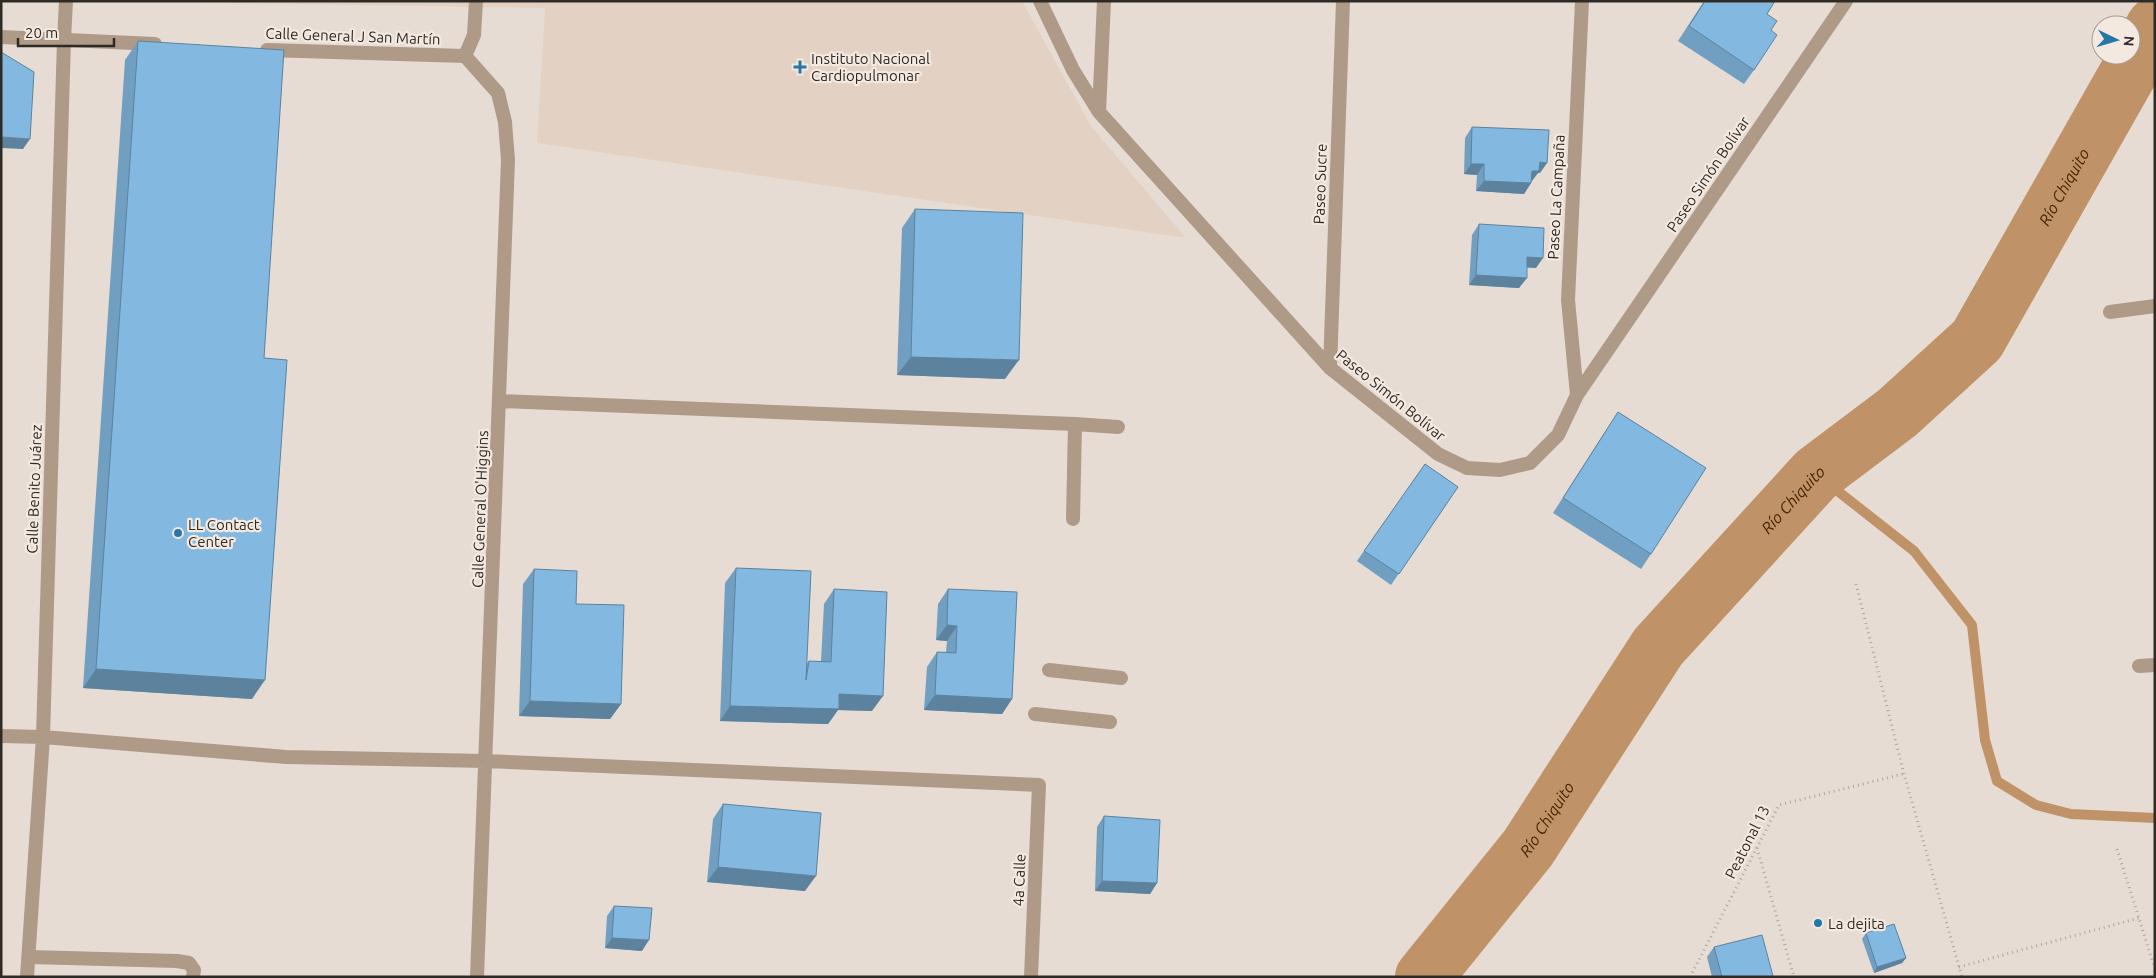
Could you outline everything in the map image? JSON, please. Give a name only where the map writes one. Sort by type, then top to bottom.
[{"type":"street","name":"Calle Benito Juárez","points":[[27,977],[43,737],[66,1]]},
{"type":"street","points":[[465,56],[474,35],[476,1]]},
{"type":"street","name":"Paseo Simón Bolívar","points":[[1040,1],[1073,70],[1099,112],[1330,368],[1438,454],[1467,468],[1500,470],[1530,463],[1558,435],[1577,395],[1846,1]]},
{"type":"street","points":[[1099,112],[1104,1]]},
{"type":"street","name":"Paseo Sucre","points":[[1330,368],[1343,1]]},
{"type":"street","name":"Paseo La Campaña","points":[[1577,395],[1568,300],[1582,1]]},
{"type":"street","points":[[1,37],[170,45]]},
{"type":"street","name":"Calle General J San Martín","points":[[257,49],[465,56]]},
{"type":"street","name":"Calle General O'Higgins","points":[[465,56],[498,93],[505,122],[508,160],[477,977]]},
{"type":"street","points":[[2110,312],[2155,306]]},
{"type":"street","points":[[500,401],[1118,427]]},
{"type":"street","points":[[1073,519],[1075,424]]},
{"type":"street","points":[[2139,666],[2155,665]]},
{"type":"street","points":[[1049,670],[1121,678]]},
{"type":"street","points":[[1035,714],[1110,722]]},
{"type":"street","points":[[1,736],[43,737],[286,757],[486,761]]},
{"type":"street","name":"4a Calle","points":[[486,761],[1038,785],[1031,977]]},
{"type":"street","points":[[29,957],[177,961],[189,963],[194,970],[193,977]]},
{"type":"path","points":[[1856,584],[1904,774],[1962,977]]},
{"type":"path","name":"Peatonal 13","points":[[1690,977],[1779,805],[1904,774]]},
{"type":"path","points":[[1757,847],[1794,977]]},
{"type":"path","points":[[2118,849],[2155,969]]},
{"type":"path","points":[[1959,968],[2139,918]]},
{"type":"shaded area","name":"Instituto Nacional Cardiopulmonar","points":[[111,1],[1022,1],[1091,126],[1186,238],[537,143],[545,8]]},
{"type":"building","points":[[1705,1],[1775,1],[1767,14],[1777,21],[1771,30],[1777,35],[1754,70],[1689,26]]},
{"type":"building","name":"LL Contact Center","points":[[138,41],[284,50],[264,358],[287,360],[265,680],[96,669]]},
{"type":"building","points":[[1,52],[34,72],[30,139],[1,137]]},
{"type":"building","points":[[1472,127],[1549,130],[1547,163],[1540,162],[1539,171],[1532,171],[1531,183],[1484,181],[1484,164],[1471,164]]},
{"type":"building","points":[[915,209],[1023,213],[1019,360],[911,357]]},
{"type":"building","points":[[1479,224],[1544,228],[1543,258],[1527,257],[1527,278],[1476,275]]},
{"type":"building","points":[[1618,412],[1706,468],[1651,554],[1563,498]]},
{"type":"building","points":[[1425,464],[1458,487],[1399,574],[1364,551]]},
{"type":"building","points":[[736,568],[811,571],[806,680],[809,661],[831,662],[834,589],[887,592],[883,696],[839,694],[839,709],[730,706]]},
{"type":"building","points":[[534,569],[577,571],[576,604],[624,605],[621,704],[530,701]]},
{"type":"building","points":[[948,589],[1017,592],[1012,699],[935,695],[937,652],[956,653],[957,626],[947,625]]},
{"type":"building","points":[[723,804],[821,813],[816,876],[718,867]]},
{"type":"building","points":[[1104,816],[1160,820],[1157,883],[1102,881]]},
{"type":"building","points":[[614,906],[652,908],[649,940],[612,938]]},
{"type":"building","points":[[1894,924],[1906,958],[1877,967],[1866,933]]},
{"type":"building","points":[[1762,935],[1773,976],[1722,977],[1714,947]]},
{"type":"waterway","name":"Río Chiquito","points":[[1424,977],[1528,848],[1658,647],[1816,474],[1897,413],[1977,340],[2155,26]]},
{"type":"waterway","points":[[1816,474],[1914,551],[1972,625],[1985,740],[1997,781],[2036,805],[2071,814],[2155,818]]},
{"type":"place","name":"Instituto Nacional Cardiopulmonar","points":[[800,67]]},
{"type":"place","name":"LL Contact Center","points":[[178,533]]},
{"type":"place","name":"La dejita","points":[[1818,923]]}]
